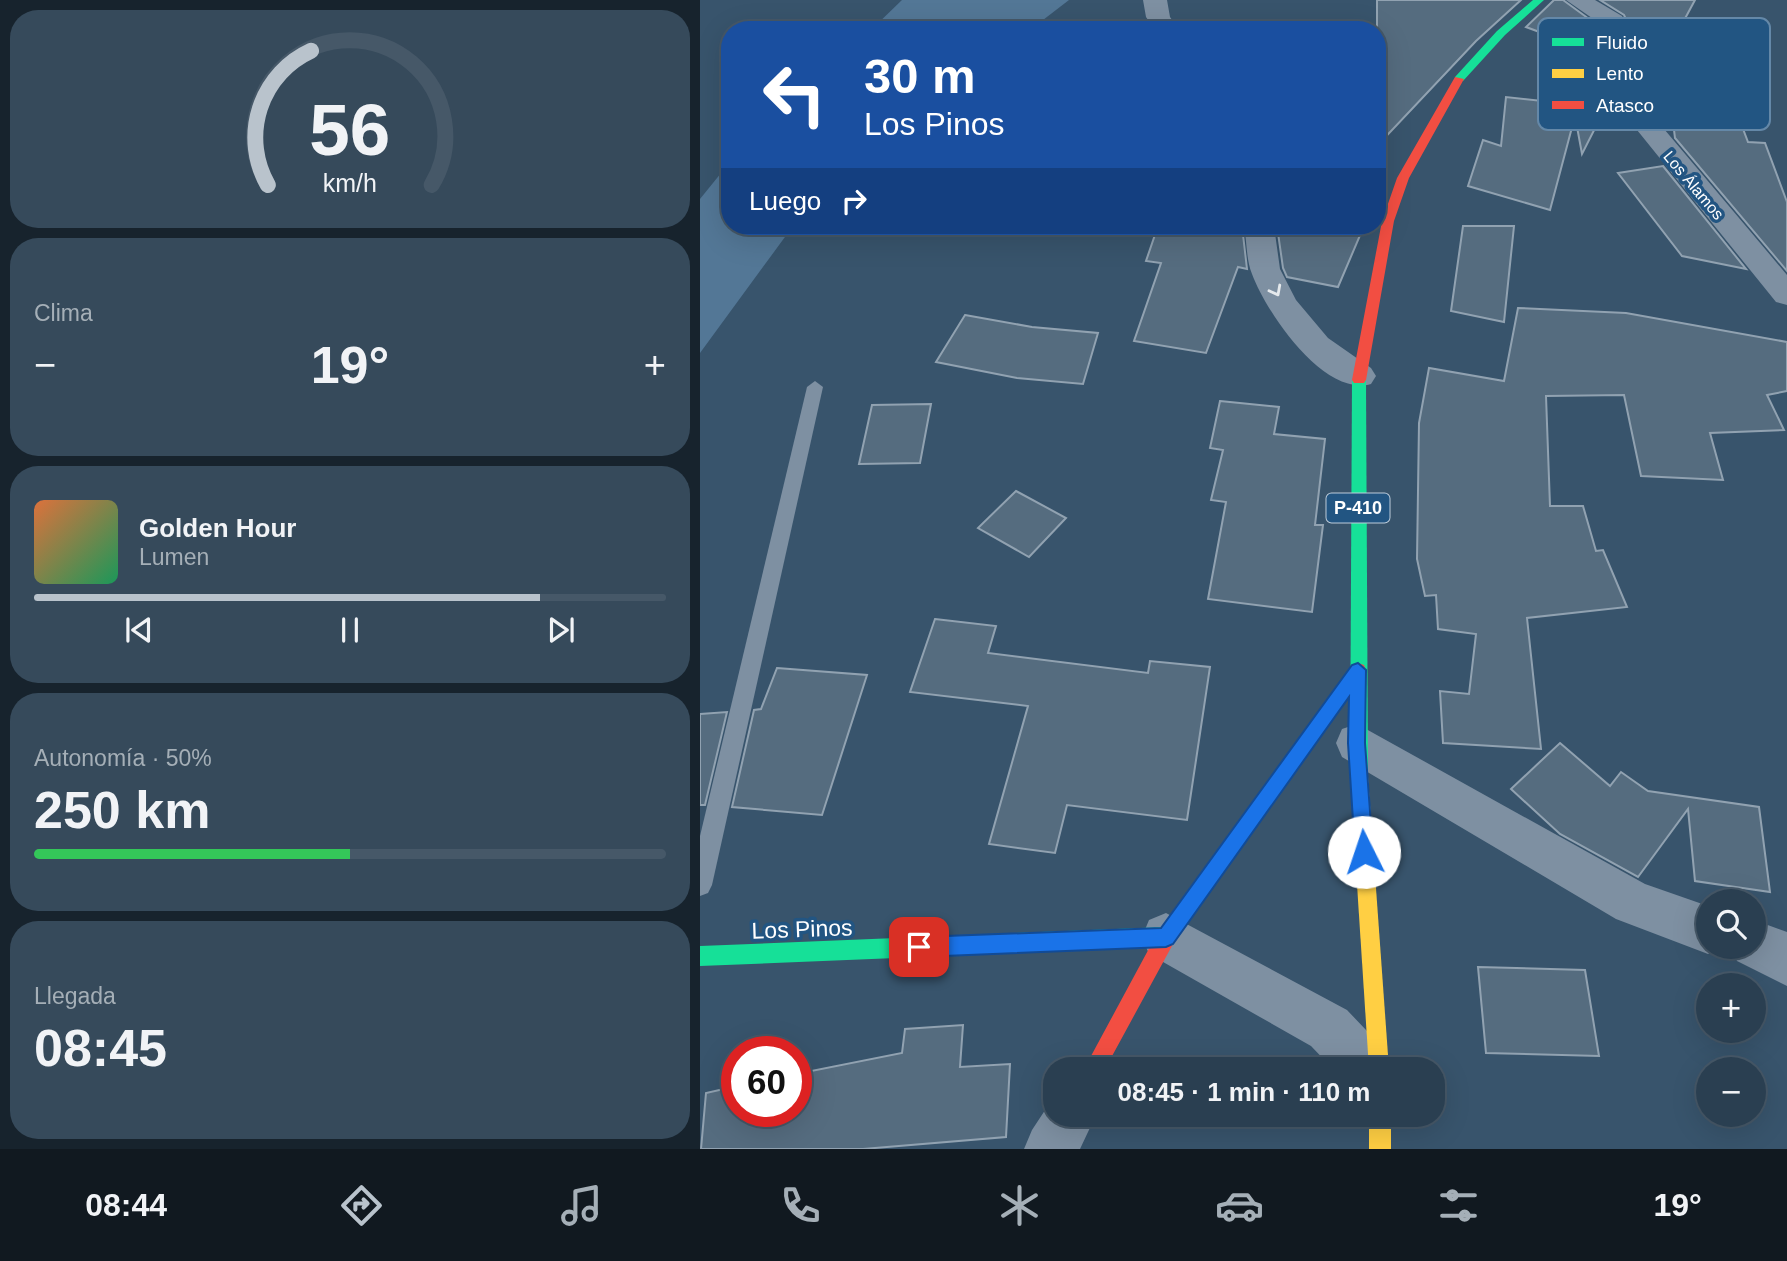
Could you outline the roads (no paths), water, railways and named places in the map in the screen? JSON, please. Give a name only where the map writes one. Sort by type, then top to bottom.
[{"type":"main road","name":"P-410","points":[[1386,232],[1403,178],[1460,78],[1501,33],[1539,0]]},
{"type":"main road","name":"P-410","points":[[1377,1057],[1357,743],[1359,376],[1385,235]]},
{"type":"main road","points":[[1101,1057],[1166,937],[1358,670]]},
{"type":"main road","name":"Los Pinos","points":[[700,956],[1166,937]]},
{"type":"main road","points":[[1380,1127],[1380,1149]]},
{"type":"street","points":[[1154,0],[1161,21]]},
{"type":"street","name":"Los Álamos","points":[[1578,0],[1608,18]]},
{"type":"street","name":"Los Álamos","points":[[1650,130],[1787,295]]},
{"type":"street","points":[[1260,235],[1266,272],[1282,303],[1332,363],[1359,376]]},
{"type":"street","points":[[1357,743],[1633,903],[1696,926]]},
{"type":"street","points":[[1166,937],[1329,1028],[1357,1057]]},
{"type":"street","points":[[1766,948],[1775,951],[1787,962]]},
{"type":"street","points":[[1051,1149],[1063,1127]]},
{"type":"lane","points":[[700,885],[815,387]]},
{"type":"water","points":[[902,0],[1069,0],[1042,21],[880,21]]},
{"type":"water","points":[[721,173],[721,235],[786,235],[700,353],[700,199]]}]
